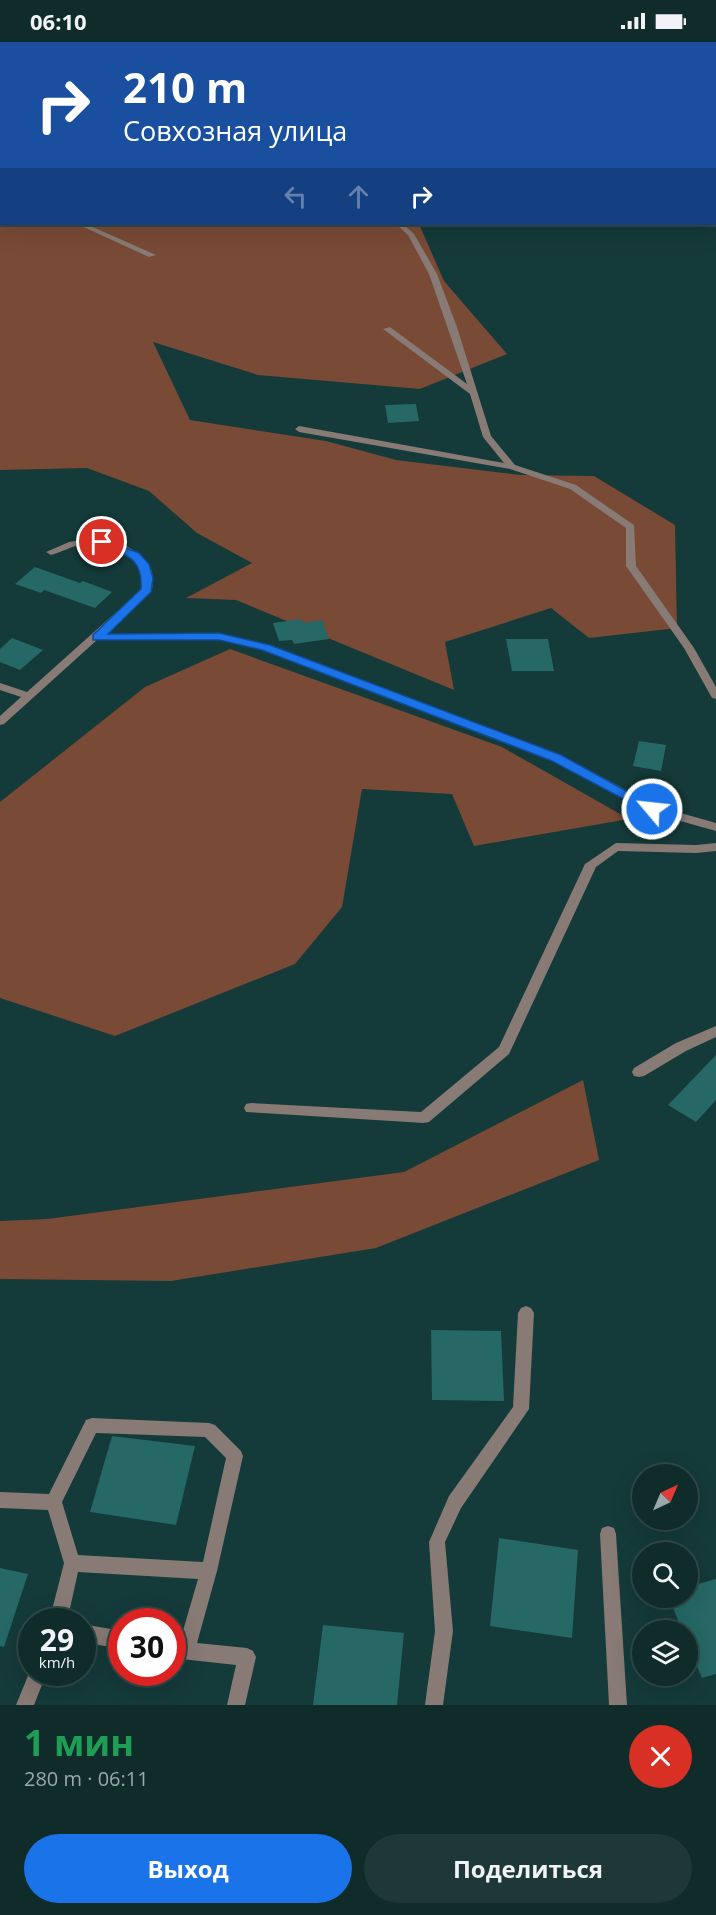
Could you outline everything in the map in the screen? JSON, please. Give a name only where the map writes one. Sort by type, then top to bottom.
[{"type":"street","points":[[83,225],[152,255]]},
{"type":"street","points":[[402,225],[407,227],[426,255],[487,437],[512,467]]},
{"type":"street","points":[[387,329],[474,393]]},
{"type":"street","points":[[299,429],[512,467],[573,487],[632,527],[632,566],[689,648],[716,696]]},
{"type":"street","points":[[0,722],[147,590],[148,578],[144,564],[135,555],[102,542],[85,541],[51,552]]},
{"type":"street","points":[[97,637],[219,637],[266,647],[557,758],[652,809],[716,827]]},
{"type":"street","points":[[0,686],[30,697]]},
{"type":"street","points":[[251,1108],[424,1118],[504,1050],[591,864],[616,847],[696,849],[716,847]]},
{"type":"street","points":[[639,1072],[681,1047],[716,1030]]},
{"type":"street","points":[[434,1705],[444,1631],[437,1542],[455,1502],[521,1409],[526,1313]]},
{"type":"street","points":[[61,1608],[72,1563],[54,1502],[92,1425],[209,1430],[235,1456],[209,1571],[186,1632]]},
{"type":"street","points":[[0,1500],[54,1502]]},
{"type":"street","points":[[608,1534],[618,1705]]},
{"type":"street","points":[[72,1563],[209,1571]]},
{"type":"street","points":[[186,1651],[247,1657],[236,1705]]},
{"type":"street","points":[[26,1705],[33,1686]]},
{"type":"shaded area","points":[[0,225],[419,225],[444,281],[507,354],[420,389],[258,375],[153,342],[190,420],[326,441],[396,460],[520,475],[594,476],[675,525],[677,628],[589,638],[551,608],[445,642],[454,690],[236,600],[186,598],[252,563],[197,533],[149,491],[87,468],[0,470]]},
{"type":"shaded area","points":[[230,649],[502,747],[629,819],[474,846],[452,794],[362,789],[342,907],[295,964],[115,1036],[0,998],[0,802],[145,687]]},
{"type":"shaded area","points":[[583,1080],[599,1160],[376,1248],[171,1281],[0,1279],[0,1221],[47,1219],[404,1172]]},
{"type":"building","points":[[416,404],[419,421],[388,423],[385,405]]},
{"type":"building","points":[[35,567],[112,592],[95,608],[44,590],[41,593],[15,584]]},
{"type":"building","points":[[302,619],[303,623],[322,620],[329,639],[294,644],[292,640],[279,641],[273,623]]},
{"type":"building","points":[[12,638],[43,650],[20,670],[0,662],[0,649]]},
{"type":"building","points":[[506,639],[548,639],[554,671],[512,671]]},
{"type":"building","points":[[639,741],[666,745],[661,771],[633,766]]},
{"type":"building","points":[[716,1055],[716,1100],[696,1122],[668,1105]]},
{"type":"building","points":[[431,1330],[501,1331],[504,1401],[432,1400]]},
{"type":"building","points":[[112,1436],[195,1446],[176,1525],[90,1512]]},
{"type":"building","points":[[499,1538],[578,1550],[572,1638],[490,1626]]},
{"type":"building","points":[[0,1568],[28,1574],[4,1647],[0,1646]]},
{"type":"building","points":[[716,1579],[716,1674],[702,1678],[698,1668],[698,1620],[678,1620],[673,1608],[698,1608],[698,1584]]},
{"type":"building","points":[[323,1625],[404,1633],[397,1705],[313,1705]]},
{"type":"route","points":[[102,542],[135,555],[144,564],[148,578],[147,590],[97,637],[219,637],[266,647],[557,758],[652,809]]}]
